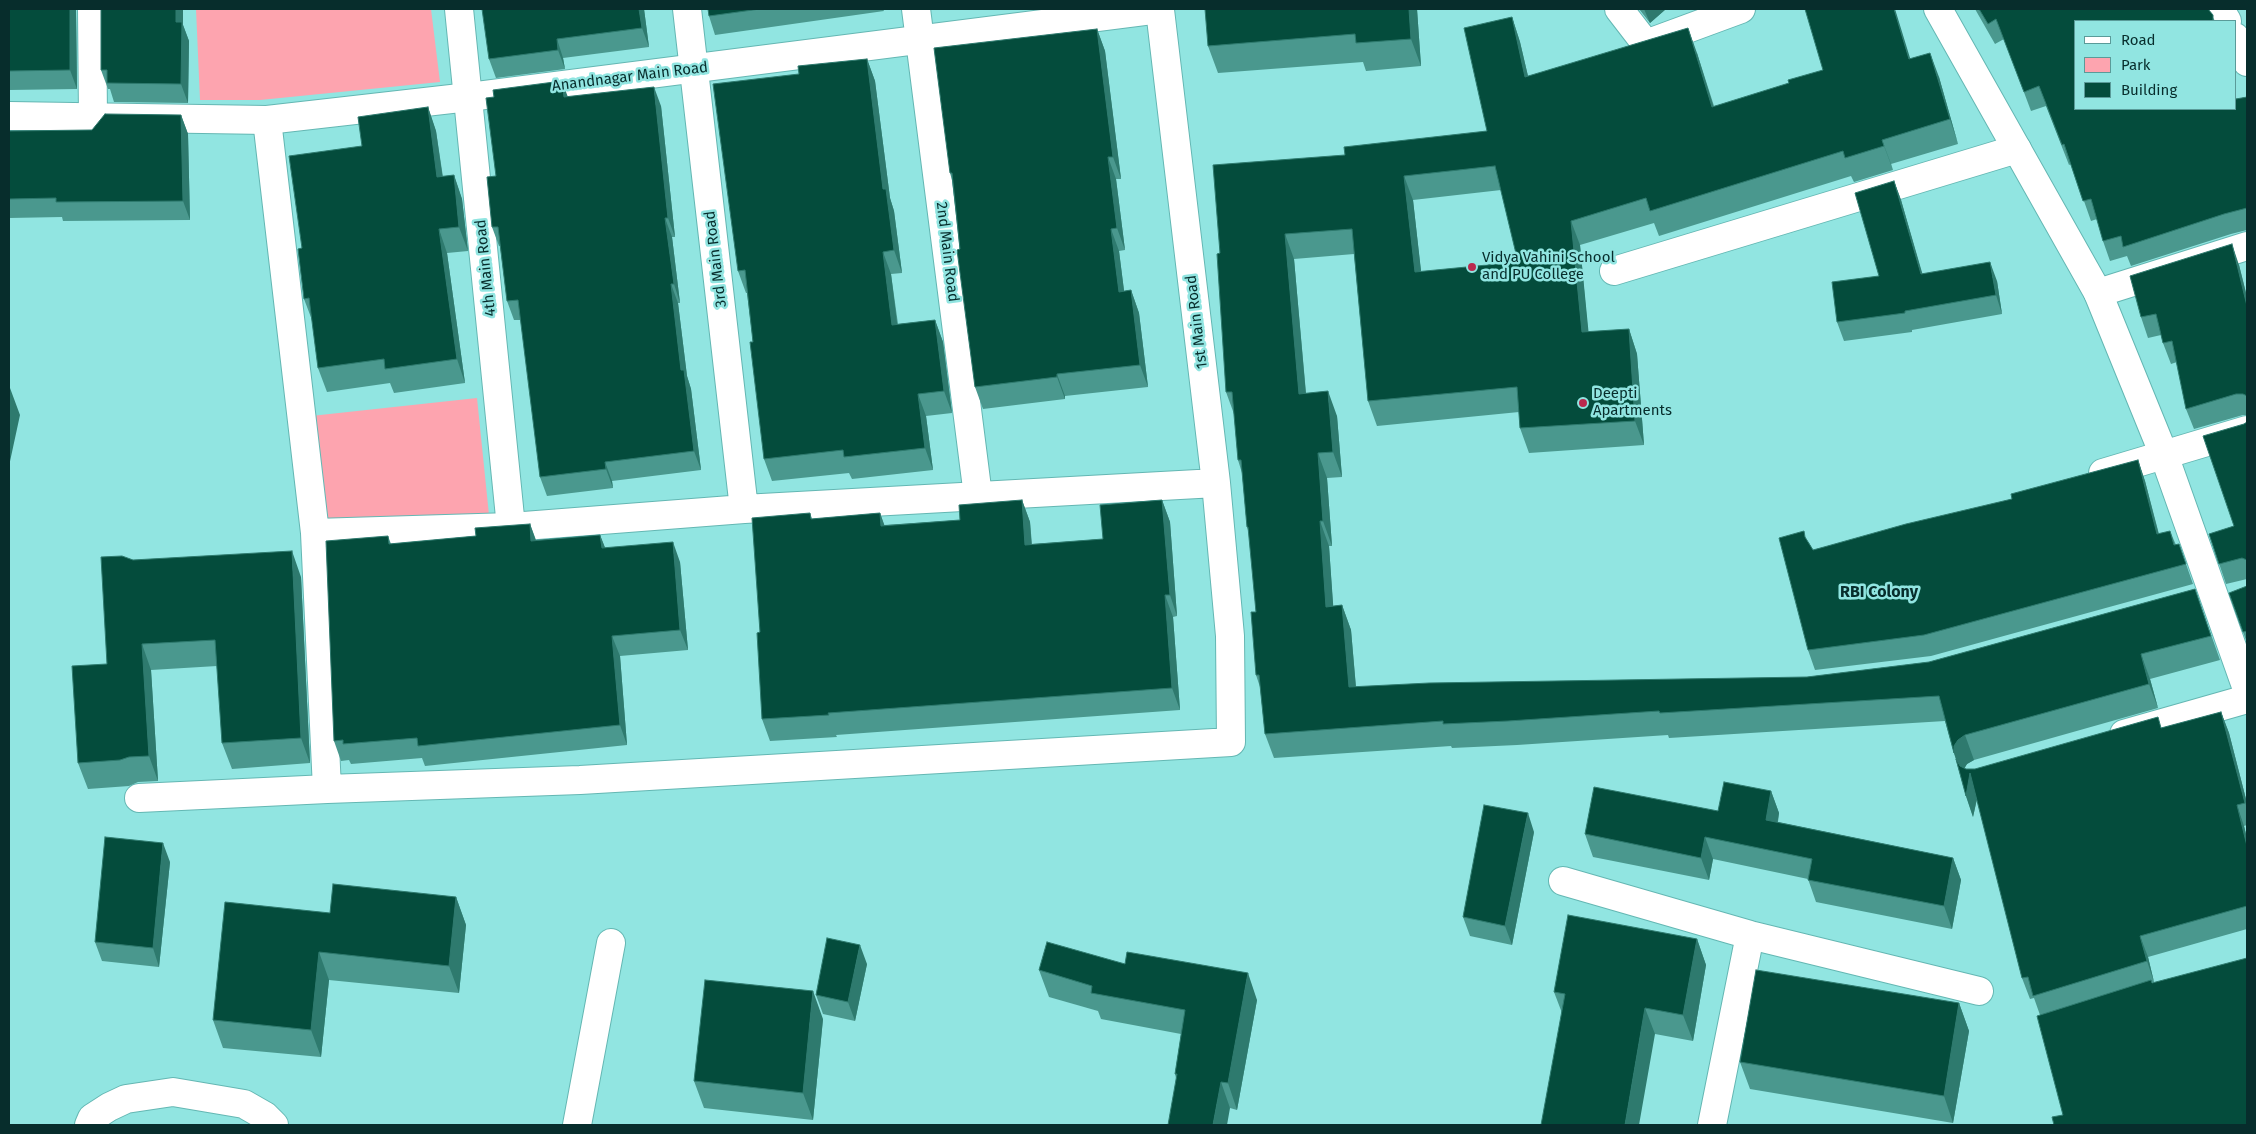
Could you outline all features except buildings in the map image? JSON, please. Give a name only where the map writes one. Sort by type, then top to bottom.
[{"type":"street","points":[[92,9],[92,118]]},
{"type":"street","name":"4th Main Road","points":[[459,9],[511,527]]},
{"type":"street","name":"3rd Main Road","points":[[687,9],[744,509]]},
{"type":"street","name":"2nd Main Road","points":[[916,9],[978,496]]},
{"type":"street","name":"Anandnagar Main Road","points":[[9,116],[267,120],[469,97],[1160,9]]},
{"type":"street","name":"1st Main Road","points":[[327,789],[580,780],[1231,742],[1230,636],[1216,483],[1160,9]]},
{"type":"street","points":[[1619,9],[1646,44]]},
{"type":"street","points":[[1618,52],[1646,44],[1741,9]]},
{"type":"street","points":[[1938,9],[2098,293],[2164,455],[2247,689]]},
{"type":"street","points":[[2220,9],[2226,20]]},
{"type":"street","points":[[2236,39],[2247,62]]},
{"type":"street","points":[[140,798],[327,789],[315,533],[267,120]]},
{"type":"street","points":[[1614,271],[2017,149]]},
{"type":"street","points":[[2098,293],[2247,246]]},
{"type":"street","points":[[2080,480],[2247,430]]},
{"type":"street","points":[[315,533],[511,527],[744,509],[1216,483]]},
{"type":"street","points":[[287,562],[317,560]]},
{"type":"street","points":[[2103,740],[2247,699]]},
{"type":"street","points":[[1563,881],[1750,935],[1979,991]]},
{"type":"street","points":[[1712,1125],[1750,935]]},
{"type":"street","points":[[576,1125],[611,943]]},
{"type":"street","points":[[89,1125],[92,1118],[126,1099],[173,1092],[244,1104],[265,1116],[274,1125]]},
{"type":"green space","points":[[196,9],[431,9],[440,82],[260,100],[200,100]]},
{"type":"green space","points":[[477,398],[489,515],[326,519],[311,416]]},
{"type":"place","name":"Vidya Vahini School and PU College","points":[[1472,267]]},
{"type":"place","name":"Deepti Apartments","points":[[1583,403]]},
{"type":"district","name":"RBI Colony","points":[[1879,593]]}]
